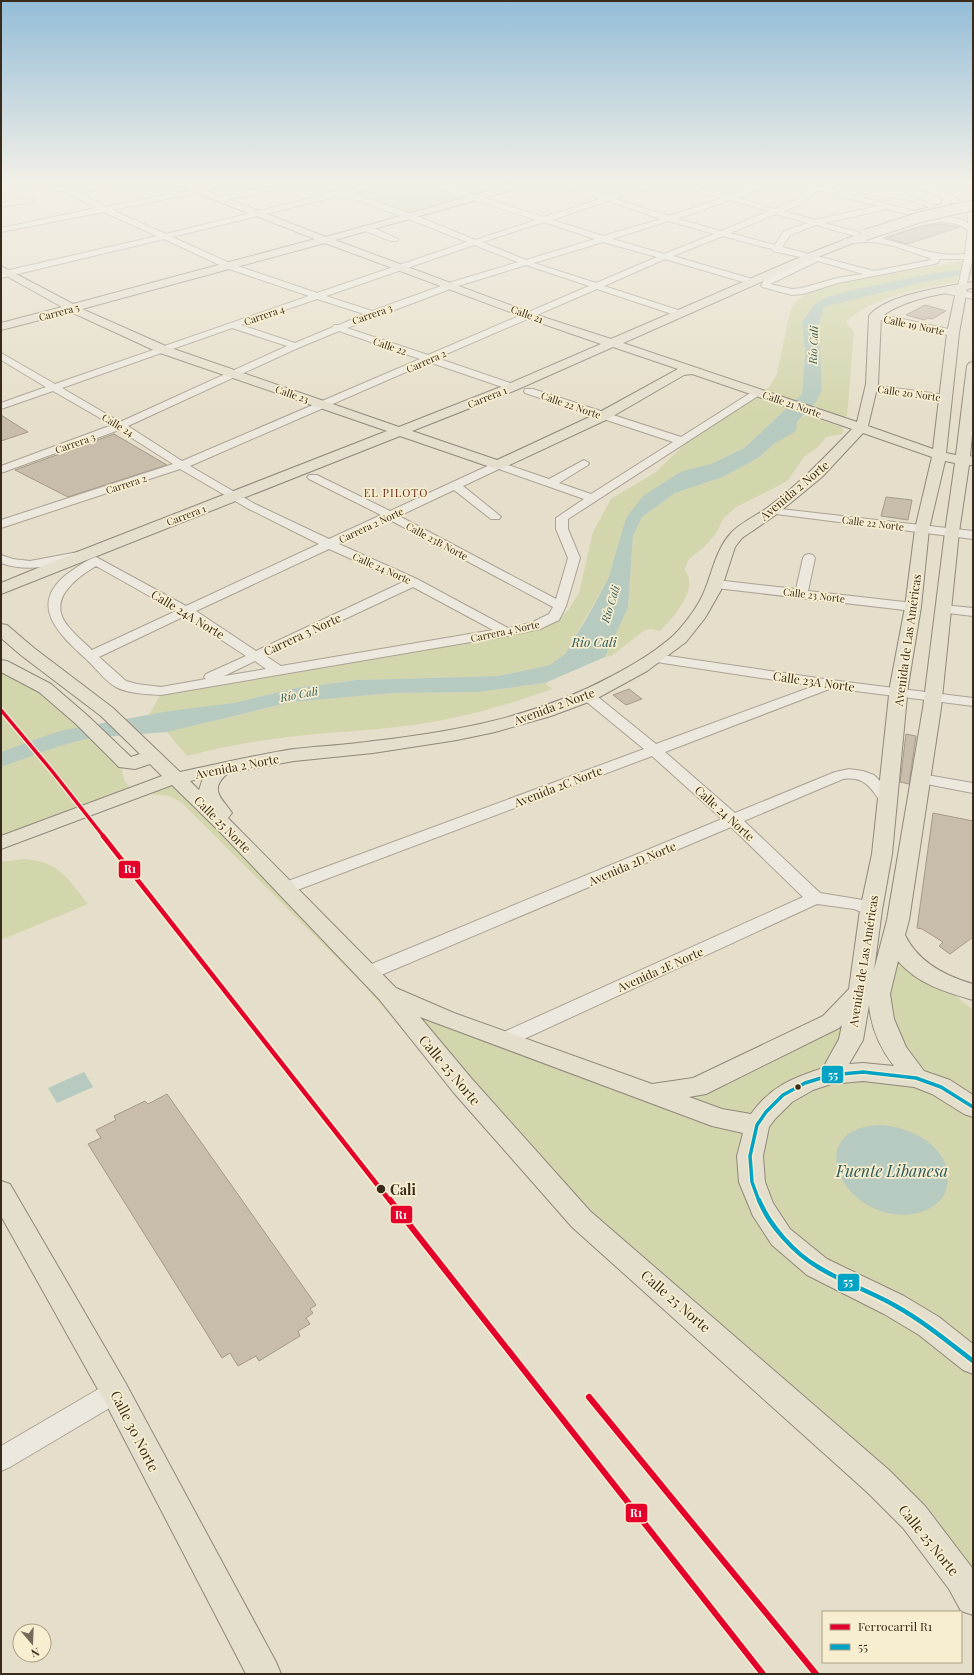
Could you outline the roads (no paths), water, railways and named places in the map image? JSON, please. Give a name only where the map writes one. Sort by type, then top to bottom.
[{"type":"main road","name":"Carrera 5","points":[[1,328],[254,259]]},
{"type":"main road","name":"Calle 21","points":[[378,259],[530,316],[612,343]]},
{"type":"main road","name":"Carrera 1","points":[[1,589],[29,577],[89,558],[234,496],[512,387],[753,282],[810,259]]},
{"type":"main road","name":"Calle 23","points":[[3,272],[72,308],[164,350],[498,465]]},
{"type":"main road","points":[[875,316],[884,309],[904,302],[965,286]]},
{"type":"main road","name":"Avenida de Las Américas","points":[[831,1075],[851,1040],[860,992],[871,910],[882,854],[899,692],[913,607],[922,528],[939,456],[953,333],[965,286]]},
{"type":"main road","name":"Avenida 2 Norte","points":[[1,843],[160,782],[222,768],[294,755],[373,748],[457,735],[490,728],[538,714],[588,696],[627,676],[655,658],[680,638],[697,618],[716,584],[728,547],[737,535],[772,511],[817,474],[861,428],[864,422],[872,388],[875,316]]},
{"type":"main road","name":"Calle 21 Norte","points":[[612,343],[684,369],[759,392],[939,456],[968,460]]},
{"type":"main road","name":"Avenida de Las Américas","points":[[916,1078],[896,1053],[888,1036],[880,1007],[879,994],[898,920],[921,779],[944,609],[952,532],[968,460],[973,366]]},
{"type":"main road","name":"Carrera 2 Norte","points":[[498,465],[603,416],[684,369]]},
{"type":"main road","points":[[1,577],[29,577]]},
{"type":"main road","name":"Calle 25 Norte","points":[[1,629],[28,652],[107,712],[226,826],[387,994],[463,1086],[581,1219],[878,1481],[914,1518],[960,1578],[973,1600]]},
{"type":"main road","points":[[1,665],[45,688],[82,720],[121,760],[126,763],[135,763],[151,754]]},
{"type":"main road","points":[[222,768],[213,774],[209,788],[210,797],[221,812],[226,826]]},
{"type":"main road","points":[[894,935],[903,953],[926,973],[953,987],[973,992]]},
{"type":"main road","points":[[652,1093],[697,1087],[777,1049],[830,1022],[860,992]]},
{"type":"main road","name":"Calle 25 Norte","points":[[387,994],[446,1019],[721,1119],[757,1125]]},
{"type":"main road","points":[[973,1107],[941,1087],[916,1078],[863,1072],[831,1075],[805,1083],[783,1096],[766,1112],[757,1125],[750,1156],[752,1182],[762,1208],[781,1237],[817,1267],[894,1305],[929,1326],[973,1361]]},
{"type":"main road","name":"Calle 30 Norte","points":[[1,1192],[115,1392],[264,1674]]},
{"type":"street","points":[[3,272],[62,259]]},
{"type":"street","points":[[214,259],[229,266],[372,314]]},
{"type":"street","name":"Carrera 4","points":[[1,406],[423,259]]},
{"type":"street","points":[[517,259],[596,287],[681,314]]},
{"type":"street","name":"Carrera 3","points":[[1,470],[120,426],[338,327],[451,286],[534,259]]},
{"type":"street","name":"Carrera 2","points":[[1,524],[182,465],[661,259]]},
{"type":"street","points":[[668,259],[753,282]]},
{"type":"street","name":"Carrera 1","points":[[811,259],[768,281],[765,285],[792,292],[803,291],[837,281],[874,274]]},
{"type":"street","points":[[817,259],[874,274],[930,263],[935,261],[935,259]]},
{"type":"street","name":"Avenida de Las Américas","points":[[965,286],[967,259]]},
{"type":"street","points":[[965,286],[973,296]]},
{"type":"street","name":"Calle 19 Norte","points":[[875,316],[953,333]]},
{"type":"street","points":[[234,326],[295,346]]},
{"type":"street","name":"Calle 22","points":[[338,327],[429,360],[512,387]]},
{"type":"street","name":"Calle 24","points":[[1,356],[120,426],[234,496]]},
{"type":"street","name":"Calle 20 Norte","points":[[872,388],[946,398]]},
{"type":"street","name":"Calle 22 Norte","points":[[529,391],[681,441]]},
{"type":"street","name":"Carrera 4 Norte","points":[[191,686],[506,632],[534,626],[554,617],[560,606],[574,558],[562,529],[562,518],[591,498],[759,392]]},
{"type":"street","points":[[550,484],[584,463]]},
{"type":"street","name":"Calle 23","points":[[498,465],[591,498]]},
{"type":"street","name":"Carrera 2 Norte","points":[[90,656],[498,465]]},
{"type":"street","name":"Calle 23B Norte","points":[[313,477],[560,606]]},
{"type":"street","points":[[455,485],[495,517]]},
{"type":"street","name":"Calle 24 Norte","points":[[234,496],[329,544],[413,582],[506,632]]},
{"type":"street","name":"Calle 22 Norte","points":[[772,511],[973,535]]},
{"type":"street","points":[[1,559],[17,563],[32,564],[89,558]]},
{"type":"street","name":"Carrera 1","points":[[89,558],[58,591],[53,609],[55,618],[61,627],[90,656]]},
{"type":"street","name":"Calle 24A Norte","points":[[89,558],[186,611],[279,671]]},
{"type":"street","points":[[801,594],[809,558]]},
{"type":"street","name":"Carrera 3 Norte","points":[[191,686],[413,582]]},
{"type":"street","name":"Calle 23 Norte","points":[[716,584],[913,607]]},
{"type":"street","points":[[944,609],[973,612]]},
{"type":"street","points":[[90,656],[121,684],[136,688],[161,691],[191,686]]},
{"type":"street","name":"Calle 23A Norte","points":[[655,658],[831,684],[973,702]]},
{"type":"street","name":"Avenida 2C Norte","points":[[286,888],[831,684]]},
{"type":"street","name":"Calle 24 Norte","points":[[588,696],[654,750],[734,821],[815,898]]},
{"type":"street","name":"Avenida 2D Norte","points":[[368,973],[734,821],[825,781],[848,774],[863,775],[871,779],[887,801]]},
{"type":"street","points":[[921,779],[973,788]]},
{"type":"street","points":[[815,898],[856,904],[871,910]]},
{"type":"street","name":"Avenida 2E Norte","points":[[504,1040],[815,898]]},
{"type":"street","points":[[1,1459],[115,1392]]},
{"type":"water","name":"Rio Cali","points":[[973,269],[973,275],[924,282],[824,307],[817,331],[820,344],[822,390],[816,402],[797,422],[796,431],[774,444],[758,458],[723,477],[675,493],[642,517],[633,536],[628,608],[605,657],[545,683],[478,692],[393,693],[292,702],[167,732],[90,738],[60,746],[1,767],[1,752],[64,730],[170,711],[233,703],[296,688],[357,680],[498,676],[550,665],[565,654],[589,614],[608,579],[626,518],[643,496],[682,471],[711,464],[744,448],[802,394],[805,353],[802,322],[815,304],[827,297],[857,289],[934,273]]},
{"type":"water","points":[[84,1072],[93,1087],[57,1103],[48,1088]]},
{"type":"water","name":"Fuente Libanesa","points":[[878,1125],[903,1129],[916,1134],[937,1150],[944,1160],[948,1172],[946,1190],[939,1202],[919,1213],[901,1215],[888,1213],[869,1206],[854,1195],[843,1181],[837,1166],[837,1151],[843,1139],[857,1129]]},
{"type":"rail line","name":"R1","points":[[1,710],[52,771],[763,1674]]},
{"type":"rail line","name":"R1","points":[[589,1397],[816,1674]]},
{"type":"place","name":"Cali","points":[[381,1189]]},
{"type":"district","name":"EL PILOTO","points":[[396,492]]},
{"type":"water label","name":"Río Cali","points":[[813,345]]},
{"type":"water label","name":"Río Cali","points":[[610,604]]},
{"type":"water label","name":"Río Cali","points":[[299,694]]}]
